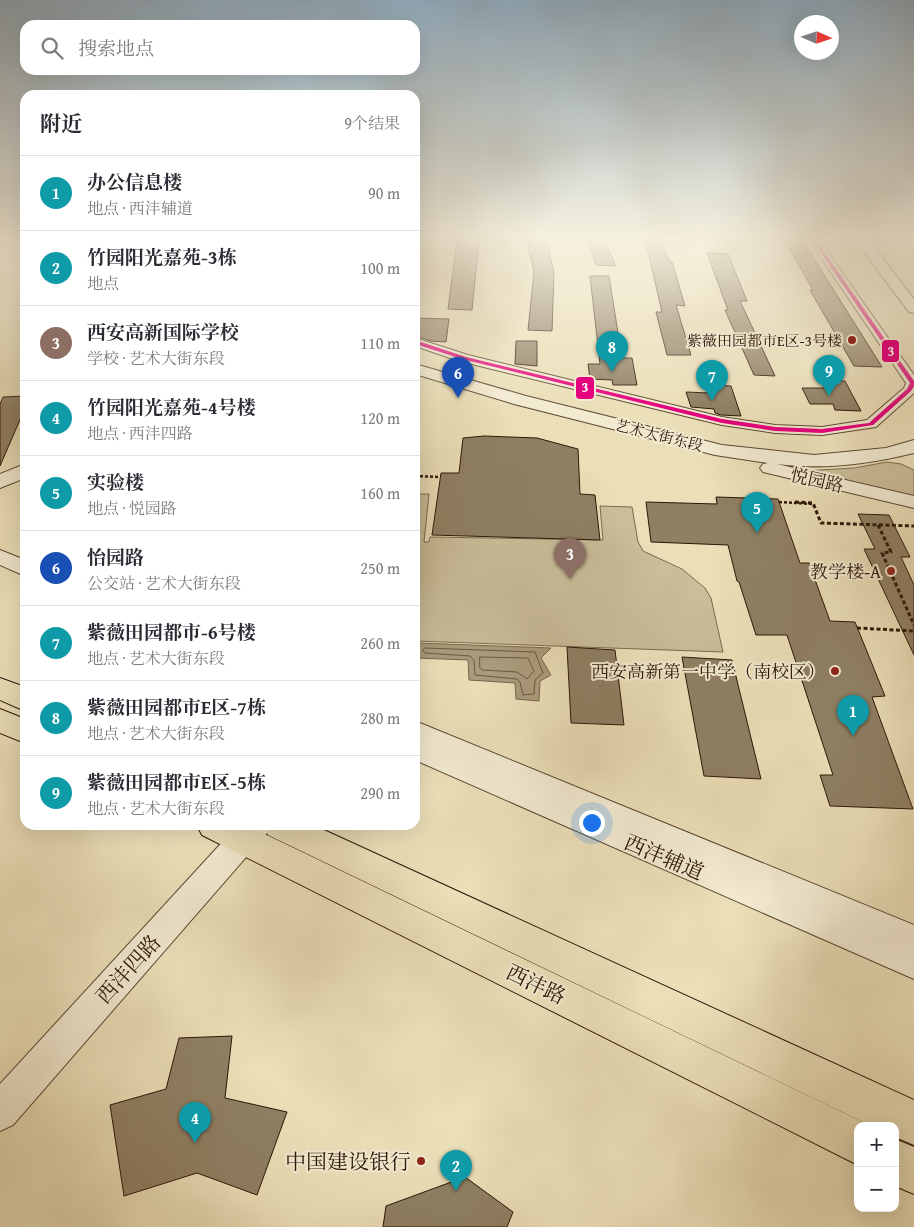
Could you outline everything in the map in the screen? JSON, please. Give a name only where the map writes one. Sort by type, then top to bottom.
[{"type":"highway","points":[[0,688],[20,698]]},
{"type":"highway","points":[[0,720],[20,730]]},
{"type":"highway","name":"西沣路","points":[[238,830],[854,1141]]},
{"type":"highway","name":"西沣路","points":[[291,830],[914,1123]]},
{"type":"highway","points":[[899,1164],[914,1171]]},
{"type":"street","points":[[420,344],[464,358],[741,424],[775,429],[814,431],[871,424],[909,390],[913,383],[852,294]]},
{"type":"street","points":[[903,294],[914,309]]},
{"type":"street","name":"艺术大街东段","points":[[420,371],[520,400],[722,451],[784,460],[814,461],[912,450]]},
{"type":"street","name":"悦园路","points":[[722,451],[786,473],[914,502]]},
{"type":"street","points":[[0,482],[20,472]]},
{"type":"street","points":[[0,557],[20,567]]},
{"type":"street","points":[[0,571],[20,581]]},
{"type":"street","name":"西沣辅道","points":[[420,733],[914,940]]},
{"type":"street","name":"西沣辅道","points":[[420,751],[914,964]]},
{"type":"street","name":"西沣四路","points":[[0,1112],[238,830]]},
{"type":"lane","points":[[439,377],[464,358]]},
{"type":"path","points":[[420,476],[440,477]]},
{"type":"path","points":[[779,502],[813,503],[821,523],[914,526]]},
{"type":"path","points":[[878,525],[892,552],[882,553],[914,625]]},
{"type":"path","points":[[857,628],[914,631]]},
{"type":"shaded area","points":[[887,462],[901,464],[914,470],[914,496],[802,471],[854,468]]},
{"type":"shaded area","points":[[420,494],[429,494],[424,542],[429,542],[430,537],[603,540],[600,506],[632,507],[638,542],[643,551],[682,569],[705,588],[711,598],[723,652],[420,641]]},
{"type":"water","points":[[420,643],[551,648],[541,658],[551,675],[540,681],[539,701],[516,699],[515,683],[469,680],[468,660],[420,658]]},
{"type":"building","points":[[450,294],[474,294],[472,310],[448,309]]},
{"type":"building","points":[[532,294],[553,294],[552,331],[528,330]]},
{"type":"building","points":[[592,294],[612,294],[622,358],[632,358],[637,385],[613,385],[612,380],[590,379],[588,364],[600,364]]},
{"type":"building","points":[[658,294],[682,294],[685,306],[676,305],[691,355],[667,355],[656,312],[662,312]]},
{"type":"building","points":[[722,294],[744,294],[747,301],[740,301],[775,376],[754,375],[725,310],[728,310]]},
{"type":"building","name":"紫薇田园都市E区-3号楼","points":[[812,294],[836,294],[882,367],[854,366]]},
{"type":"building","points":[[420,318],[449,319],[446,342],[431,341],[420,338]]},
{"type":"building","points":[[516,341],[537,341],[537,366],[515,364]]},
{"type":"building","points":[[821,381],[845,381],[861,411],[835,410],[833,404],[810,404],[802,388],[825,388]]},
{"type":"building","points":[[707,385],[731,386],[741,416],[721,415],[715,413],[714,409],[691,407],[686,392],[709,393]]},
{"type":"building","points":[[20,396],[20,420],[0,466],[0,404],[3,397]]},
{"type":"building","points":[[484,436],[537,438],[578,449],[580,494],[595,495],[600,540],[432,535],[441,473],[459,473],[463,438]]},
{"type":"building","points":[[716,497],[778,499],[800,563],[809,563],[830,621],[855,622],[885,696],[872,697],[913,809],[830,806],[820,775],[833,775],[787,635],[756,635],[739,582],[737,581],[728,545],[651,542],[646,502],[717,504]]},
{"type":"building","name":"教学楼-A","points":[[858,514],[889,515],[910,557],[901,557],[914,585],[914,655],[864,549],[875,549]]},
{"type":"building","points":[[567,647],[615,650],[624,725],[571,723]]},
{"type":"building","points":[[682,657],[732,660],[761,779],[704,776]]},
{"type":"building","points":[[232,1036],[225,1098],[287,1112],[257,1195],[197,1173],[124,1196],[110,1105],[166,1089],[179,1038]]},
{"type":"building","points":[[465,1177],[513,1212],[507,1227],[383,1227],[386,1206]]},
{"type":"transit line","name":"3","points":[[420,344],[464,358],[722,421],[775,429],[822,431],[871,424],[909,390],[913,383],[852,294]]},
{"type":"place","name":"紫薇田园都市E区-3号楼","points":[[852,340]]},
{"type":"place","name":"紫薇田园都市E区-7栋","points":[[612,372]]},
{"type":"place","name":"紫薇田园都市E区-5栋","points":[[829,396]]},
{"type":"place","name":"怡园路","points":[[458,398]]},
{"type":"place","name":"紫薇田园都市-6号楼","points":[[712,401]]},
{"type":"place","name":"实验楼","points":[[757,533]]},
{"type":"place","name":"教学楼-A","points":[[891,571]]},
{"type":"place","name":"西安高新国际学校","points":[[570,579]]},
{"type":"place","name":"西安高新第一中学（南校区）","points":[[835,671]]},
{"type":"place","name":"办公信息楼","points":[[853,736]]},
{"type":"place","name":"竹园阳光嘉苑-4号楼","points":[[195,1143]]},
{"type":"place","name":"中国建设银行","points":[[421,1161]]},
{"type":"place","name":"竹园阳光嘉苑-3栋","points":[[456,1191]]}]
